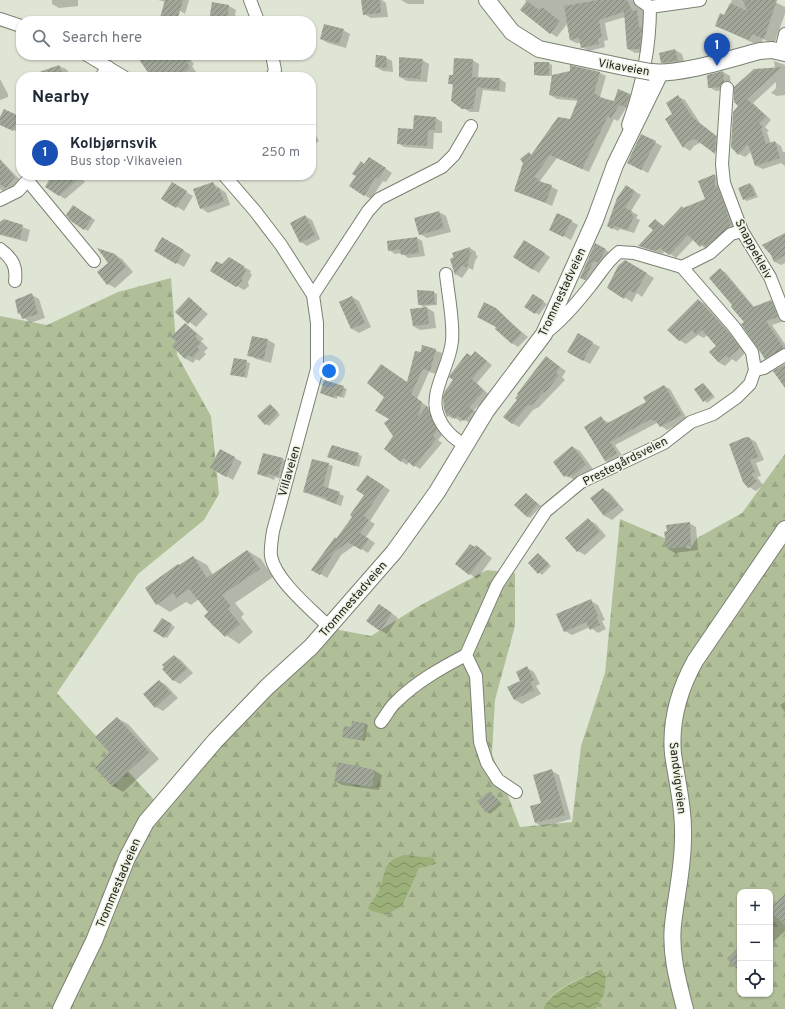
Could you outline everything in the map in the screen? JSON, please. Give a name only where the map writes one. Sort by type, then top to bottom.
[{"type":"main road","name":"Vikaveien","points":[[487,0],[512,32],[539,49],[655,73],[760,51],[783,52]]},
{"type":"main road","name":"Trommestadveien","points":[[61,1009],[94,940],[127,858],[146,822],[220,736],[267,687],[311,647],[394,552],[438,492],[486,411],[544,334],[595,220],[614,165],[655,73]]},
{"type":"main road","name":"Sandvigveien","points":[[685,1009],[676,976],[672,926],[682,867],[683,838],[682,802],[673,752],[675,712],[686,679],[695,661],[785,529]]},
{"type":"street","points":[[250,0],[256,16]]},
{"type":"street","points":[[645,3],[700,0]]},
{"type":"street","name":"Trommestadveien","points":[[614,165],[641,81],[650,36],[645,3]]},
{"type":"street","points":[[0,19],[16,24]]},
{"type":"street","points":[[783,52],[785,34]]},
{"type":"street","points":[[92,60],[104,72]]},
{"type":"street","points":[[272,60],[273,72]]},
{"type":"street","name":"Snappekleiv","points":[[727,88],[722,164],[724,183],[742,231],[770,277],[785,315]]},
{"type":"street","points":[[313,296],[368,210],[379,199],[442,167],[454,155],[471,126]]},
{"type":"street","points":[[0,200],[18,190],[28,180]]},
{"type":"street","points":[[32,180],[94,261]]},
{"type":"street","name":"Villaveien","points":[[228,180],[255,211],[313,296],[317,324],[317,369],[273,531],[271,556],[278,572],[292,590],[329,626]]},
{"type":"street","points":[[682,267],[710,253],[731,234],[742,231]]},
{"type":"street","points":[[0,249],[10,256],[16,270],[15,281]]},
{"type":"street","points":[[544,334],[557,325],[590,286],[611,258],[619,252],[634,253],[682,267],[734,327],[748,346],[752,352],[755,370],[764,368],[785,355]]},
{"type":"street","points":[[446,274],[452,340],[446,368],[436,396],[436,410],[444,428],[456,440],[466,445]]},
{"type":"street","name":"Prestegårdsveien","points":[[466,655],[497,585],[546,511],[581,482],[664,443],[691,422],[713,414],[737,397],[750,384],[755,370]]},
{"type":"street","points":[[381,722],[395,703],[413,688],[439,669],[466,655],[476,676],[480,742],[487,763],[498,780],[516,792]]},
{"type":"green space","points":[[171,278],[177,355],[211,416],[219,494],[204,520],[138,574],[57,693],[156,802],[329,628],[371,636],[419,606],[487,570],[515,573],[515,626],[495,700],[492,754],[520,827],[572,822],[581,746],[605,673],[620,519],[690,549],[697,538],[742,513],[785,454],[785,1009],[596,1009],[604,995],[601,969],[576,980],[559,990],[546,1002],[543,1009],[0,1009],[0,316],[47,325],[118,292]]},
{"type":"water","points":[[404,855],[434,858],[436,864],[419,868],[402,906],[386,915],[369,910],[368,907],[381,885],[387,866],[397,857]]},
{"type":"water","points":[[601,969],[606,977],[604,995],[596,1009],[543,1009],[552,996],[577,980]]},
{"type":"building","points":[[165,0],[183,0],[178,16],[160,16]]},
{"type":"building","points":[[361,0],[380,0],[381,13],[363,15]]},
{"type":"building","points":[[598,0],[627,0],[632,10],[628,11],[637,10],[639,27],[642,27],[640,49],[627,49],[624,12],[599,20],[602,37],[598,38],[599,44],[581,48],[579,38],[570,40],[564,6]]},
{"type":"building","points":[[743,0],[777,0],[764,39],[752,34],[749,40],[715,26],[720,13],[724,15],[730,3],[747,11]]},
{"type":"building","points":[[527,1],[539,10],[542,7],[560,21],[550,34],[520,10]]},
{"type":"building","points":[[212,2],[229,5],[228,16],[210,16]]},
{"type":"building","points":[[324,24],[344,29],[339,44],[320,39]]},
{"type":"building","points":[[675,49],[678,61],[661,63],[659,53]]},
{"type":"building","points":[[376,55],[386,56],[387,68],[375,67]]},
{"type":"building","points":[[399,57],[423,59],[420,79],[399,77]]},
{"type":"building","points":[[454,58],[473,59],[472,77],[500,78],[499,90],[477,87],[473,109],[462,109],[451,101],[453,84],[448,84],[449,75],[453,75]]},
{"type":"building","points":[[139,60],[191,60],[187,63],[190,68],[185,72],[148,72]]},
{"type":"building","points":[[534,62],[549,62],[549,75],[534,75]]},
{"type":"building","points":[[59,65],[62,72],[39,72]]},
{"type":"building","points":[[570,65],[600,72],[594,93],[602,98],[614,101],[618,89],[630,94],[626,107],[619,105],[611,119],[608,116],[582,169],[550,155],[534,177],[539,179],[538,181],[552,185],[546,203],[514,191],[523,163],[520,159],[529,152],[531,155],[558,117],[570,119],[578,99],[549,95],[552,75],[570,71]]},
{"type":"building","points":[[782,67],[747,99],[766,116],[759,123],[763,127],[761,128],[766,144],[775,141],[780,158],[755,166],[748,144],[738,155],[731,147],[733,112],[738,106],[734,102],[734,87],[754,69]]},
{"type":"building","points":[[723,71],[724,81],[720,87],[708,88],[707,75]]},
{"type":"building","points":[[678,95],[693,118],[716,136],[715,154],[695,139],[687,142],[683,148],[665,119],[672,114],[666,103]]},
{"type":"building","points":[[4,109],[16,115],[16,124],[13,131],[0,125],[0,117]]},
{"type":"building","points":[[414,115],[436,117],[435,130],[428,130],[427,146],[397,144],[398,128],[413,129]]},
{"type":"building","points":[[641,134],[656,141],[641,170],[627,163]]},
{"type":"building","points":[[369,157],[386,168],[378,179],[376,177],[364,196],[349,186],[356,176],[352,174],[361,161],[364,164]]},
{"type":"building","points":[[0,160],[15,177],[6,188],[0,184]]},
{"type":"building","points":[[715,174],[715,187],[717,186],[723,201],[731,225],[729,227],[706,247],[703,244],[700,247],[688,235],[669,255],[660,248],[655,251],[638,246],[653,230],[648,226],[655,219],[663,226],[682,206],[683,208],[705,199],[698,181]]},
{"type":"building","points":[[49,180],[77,180],[59,196],[45,187]]},
{"type":"building","points":[[172,182],[187,191],[176,208],[161,199]]},
{"type":"building","points":[[213,182],[216,189],[219,188],[224,201],[200,209],[193,189]]},
{"type":"building","points":[[750,183],[755,195],[743,200],[738,188]]},
{"type":"building","points":[[626,185],[635,191],[625,208],[632,211],[631,214],[634,216],[628,230],[614,226],[612,229],[607,226],[617,198]]},
{"type":"building","points":[[73,205],[92,218],[84,230],[71,221],[66,215]]},
{"type":"building","points":[[439,211],[444,228],[419,235],[414,218]]},
{"type":"building","points":[[557,213],[572,220],[563,237],[549,230]]},
{"type":"building","points":[[305,215],[315,235],[300,243],[290,223]]},
{"type":"building","points":[[4,219],[23,225],[20,239],[0,234],[0,222]]},
{"type":"building","points":[[785,233],[785,255],[774,262],[771,255],[762,245]]},
{"type":"building","points":[[162,237],[184,250],[176,264],[154,251]]},
{"type":"building","points":[[417,237],[419,253],[401,255],[400,249],[388,251],[387,241]]},
{"type":"building","points":[[524,240],[545,253],[533,270],[513,257]]},
{"type":"building","points":[[595,243],[606,249],[599,262],[593,262],[585,280],[580,278]]},
{"type":"building","points":[[470,247],[469,253],[473,252],[469,257],[467,268],[462,265],[455,275],[450,259],[454,257],[452,253]]},
{"type":"building","points":[[97,248],[115,254],[126,267],[107,285],[97,272],[108,263]]},
{"type":"building","points":[[229,257],[244,266],[243,268],[246,270],[242,281],[236,287],[210,271],[216,261],[222,264]]},
{"type":"building","points":[[625,260],[647,273],[635,293],[629,290],[624,299],[607,288],[618,266]]},
{"type":"building","points":[[720,268],[753,307],[771,300],[778,317],[766,321],[784,348],[765,359],[741,324],[744,322],[709,278]]},
{"type":"building","points":[[417,290],[434,291],[435,304],[418,305]]},
{"type":"building","points":[[32,293],[38,314],[22,319],[20,313],[18,314],[15,300]]},
{"type":"building","points":[[533,294],[544,301],[535,314],[524,307]]},
{"type":"building","points":[[352,296],[365,323],[351,329],[339,302]]},
{"type":"building","points":[[189,297],[202,309],[188,324],[175,312]]},
{"type":"building","points":[[698,299],[730,334],[740,348],[728,358],[726,355],[718,362],[709,352],[716,346],[702,330],[696,335],[692,330],[679,341],[667,330]]},
{"type":"building","points":[[484,302],[496,308],[522,333],[512,344],[495,329],[496,327],[477,317]]},
{"type":"building","points":[[427,307],[429,324],[413,326],[410,309]]},
{"type":"building","points":[[185,323],[197,334],[195,337],[201,343],[197,347],[200,350],[192,358],[189,355],[185,359],[172,346],[176,341],[171,337]]},
{"type":"building","points":[[578,333],[593,342],[583,361],[567,352]]},
{"type":"building","points":[[252,336],[268,339],[264,359],[247,356]]},
{"type":"building","points":[[422,345],[436,349],[430,371],[423,369],[411,394],[422,402],[418,417],[427,406],[437,430],[433,436],[436,439],[414,467],[404,458],[401,462],[384,449],[393,436],[384,423],[389,419],[375,411],[384,397],[367,383],[381,364],[407,382],[415,351],[421,352]]},
{"type":"building","points":[[475,351],[487,361],[472,379],[484,391],[469,407],[474,411],[464,421],[458,416],[455,419],[449,414],[447,417],[444,409],[443,397],[445,391],[453,380],[449,377],[467,353],[471,356]]},
{"type":"building","points":[[546,356],[560,367],[556,373],[559,375],[549,388],[544,393],[543,392],[533,404],[526,407],[512,424],[503,417],[517,400],[515,398],[518,395],[517,394]]},
{"type":"building","points":[[234,358],[247,360],[244,377],[230,375]]},
{"type":"building","points":[[785,364],[785,388],[773,371]]},
{"type":"building","points":[[324,380],[344,386],[341,397],[335,395],[334,398],[320,393]]},
{"type":"building","points":[[703,383],[713,395],[703,402],[694,389]]},
{"type":"building","points":[[664,385],[682,415],[660,427],[655,420],[653,421],[651,419],[610,442],[617,453],[605,461],[584,427],[601,416],[606,424],[646,402],[643,397]]},
{"type":"building","points":[[270,404],[278,412],[265,425],[257,416]]},
{"type":"building","points":[[749,437],[758,457],[750,460],[755,472],[751,474],[757,481],[748,488],[743,482],[729,444]]},
{"type":"building","points":[[332,445],[359,453],[355,466],[327,457]]},
{"type":"building","points":[[572,446],[586,464],[573,476],[568,477],[567,475],[564,477],[553,462]]},
{"type":"building","points":[[220,449],[235,457],[226,477],[210,468]]},
{"type":"building","points":[[263,453],[283,458],[278,476],[268,474],[267,477],[257,474]]},
{"type":"building","points":[[312,459],[329,463],[323,486],[340,492],[336,504],[326,500],[327,498],[303,492]]},
{"type":"building","points":[[367,475],[384,486],[364,516],[369,520],[360,533],[369,539],[361,550],[348,542],[334,552],[320,575],[311,570],[335,537],[336,539],[352,517],[350,515],[364,495],[356,490]]},
{"type":"building","points":[[603,488],[618,505],[604,516],[590,498]]},
{"type":"building","points":[[526,493],[538,504],[527,517],[514,505]]},
{"type":"building","points":[[588,518],[600,532],[577,552],[565,538]]},
{"type":"building","points":[[690,522],[691,546],[667,549],[664,532],[667,531],[666,525]]},
{"type":"building","points":[[470,544],[475,547],[476,545],[486,553],[469,575],[455,564]]},
{"type":"building","points":[[247,550],[260,569],[222,595],[231,606],[228,609],[240,624],[225,637],[204,616],[208,612],[189,589],[176,598],[173,593],[156,605],[145,588],[178,564],[179,565],[193,556],[207,578]]},
{"type":"building","points":[[538,553],[549,564],[538,574],[528,563]]},
{"type":"building","points":[[591,599],[600,625],[590,630],[586,622],[564,632],[556,614]]},
{"type":"building","points":[[379,604],[392,613],[380,631],[366,621]]},
{"type":"building","points":[[162,618],[172,624],[164,638],[153,631]]},
{"type":"building","points":[[174,655],[187,669],[173,681],[162,669],[164,667],[162,665]]},
{"type":"building","points":[[527,666],[534,680],[530,682],[534,690],[514,700],[507,687],[520,681],[516,672]]},
{"type":"building","points":[[159,680],[171,693],[155,708],[143,694]]},
{"type":"building","points":[[117,717],[149,752],[112,786],[95,768],[109,752],[95,737]]},
{"type":"building","points":[[352,721],[365,723],[362,740],[342,737],[344,726],[351,727]]},
{"type":"building","points":[[338,762],[375,770],[372,787],[334,781]]},
{"type":"building","points":[[552,769],[565,815],[535,823],[530,806],[541,803],[533,775]]},
{"type":"building","points":[[490,791],[499,802],[486,813],[477,801]]},
{"type":"building","points":[[785,894],[785,926],[773,913],[773,905]]},
{"type":"building","points":[[737,949],[737,970],[727,959]]},
{"type":"place","name":"Kolbjørnsvik","points":[[717,66]]}]
